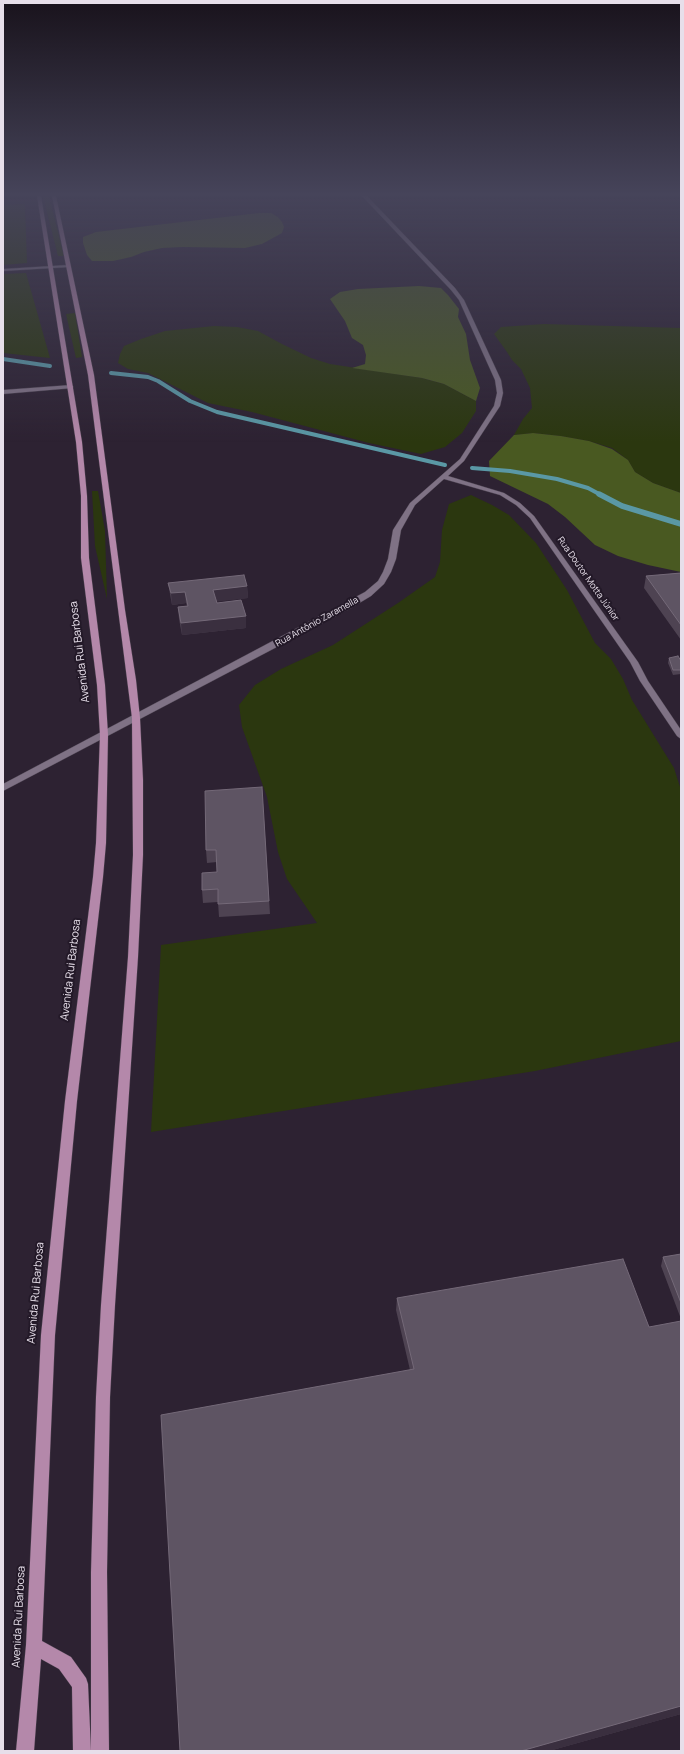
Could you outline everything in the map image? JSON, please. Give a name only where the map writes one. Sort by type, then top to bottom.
[{"type":"main road","name":"Avenida Rui Barbosa","points":[[25,1751],[34,1645],[48,1335],[70,1102],[100,864],[104,735],[101,684],[85,558],[82,465],[53,278]]},
{"type":"main road","points":[[71,278],[91,375],[121,610],[131,675],[136,718],[139,811],[132,965],[107,1311],[103,1398],[99,1572],[100,1751]]},
{"type":"main road","points":[[34,1645],[65,1663],[80,1684],[82,1751]]},
{"type":"street","name":"Rua Antônio Zaramella","points":[[3,788],[348,606],[368,594],[381,582],[392,559],[397,530],[404,516],[412,504],[423,493],[444,477],[462,460],[497,406],[500,393],[498,380],[461,300],[442,278]]},
{"type":"street","points":[[3,392],[70,387]]},
{"type":"street","name":"Rua Doutor Motta Júnior","points":[[444,477],[502,494],[518,504],[532,516],[634,662],[644,681],[681,736]]},
{"type":"green space","points":[[3,278],[27,278],[50,358],[3,353]]},
{"type":"green space","points":[[419,286],[441,288],[459,309],[458,317],[466,334],[470,360],[480,388],[476,401],[444,384],[422,378],[352,368],[365,364],[366,355],[363,345],[352,338],[345,321],[330,299],[340,292],[358,289]]},
{"type":"green space","points":[[75,313],[82,357],[76,358],[66,314]]},
{"type":"green space","points":[[544,324],[681,328],[681,493],[653,483],[635,472],[628,460],[612,448],[589,441],[561,436],[533,433],[514,435],[523,419],[532,408],[530,388],[521,369],[512,360],[494,334],[501,327]]},
{"type":"green space","points":[[214,326],[237,327],[258,331],[311,358],[330,364],[422,378],[444,384],[476,401],[476,411],[462,433],[445,447],[421,454],[369,443],[252,412],[208,403],[148,373],[128,369],[118,363],[124,346],[141,339],[165,331]]},
{"type":"green space","points":[[533,433],[589,441],[612,449],[628,460],[635,472],[653,483],[681,493],[681,572],[648,565],[618,556],[595,545],[565,517],[548,504],[490,476],[489,461],[514,435]]},
{"type":"green space","points":[[92,491],[98,491],[105,531],[107,599],[95,546]]},
{"type":"green space","points":[[471,495],[509,515],[536,543],[567,590],[595,643],[611,659],[623,679],[632,700],[674,768],[681,790],[681,1041],[535,1071],[151,1132],[161,945],[317,923],[287,879],[278,852],[267,797],[242,727],[239,705],[255,685],[281,669],[333,645],[435,577],[440,562],[442,530],[449,504]]},
{"type":"building","points":[[681,573],[681,625],[646,576]]},
{"type":"building","points":[[244,575],[247,586],[213,590],[217,603],[241,600],[246,616],[181,623],[178,607],[188,606],[185,592],[171,593],[168,583]]},
{"type":"building","points":[[678,656],[681,661],[681,670],[673,670],[669,658]]},
{"type":"building","points":[[262,787],[269,901],[218,904],[218,889],[202,890],[202,873],[217,872],[216,850],[206,850],[205,791]]},
{"type":"building","points":[[681,1254],[681,1303],[663,1257]]},
{"type":"building","points":[[623,1259],[649,1327],[681,1321],[681,1706],[521,1751],[180,1751],[161,1415],[414,1369],[397,1298]]},
{"type":"waterway","points":[[3,359],[50,366]]},
{"type":"waterway","points":[[111,373],[148,377],[158,381],[190,401],[217,412],[445,465]]},
{"type":"waterway","points":[[472,468],[510,471],[557,479],[588,488],[601,495]]},
{"type":"waterway","points":[[599,494],[622,506],[681,524]]}]
